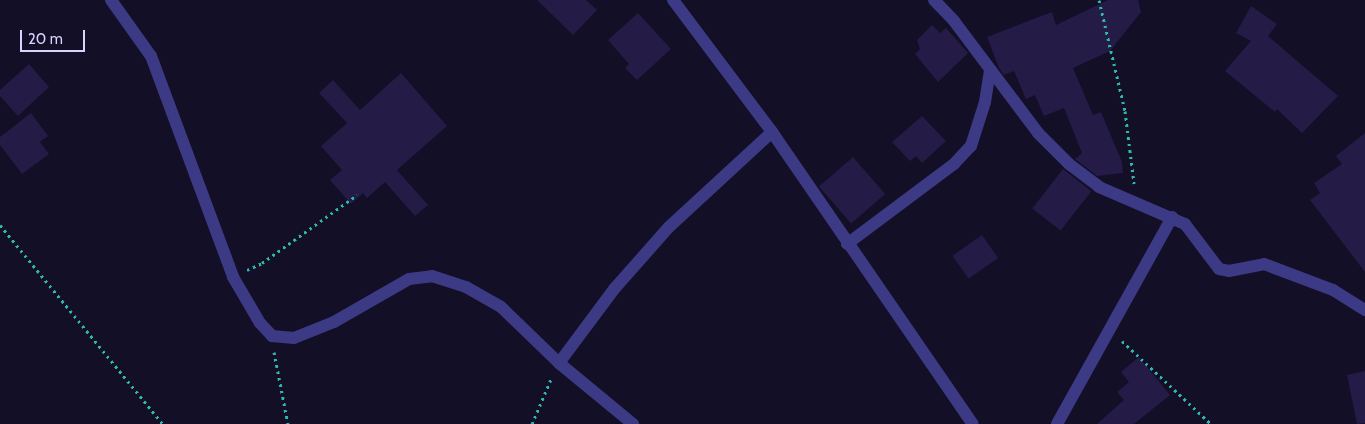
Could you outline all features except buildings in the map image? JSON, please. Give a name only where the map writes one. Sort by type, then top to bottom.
[{"type":"street","points":[[111,0],[151,56],[233,277],[260,323],[272,336],[294,338],[334,322],[409,278],[432,276],[466,287],[501,307],[559,363],[634,424]]},
{"type":"street","points":[[672,0],[772,132],[847,244],[973,424]]},
{"type":"street","points":[[934,0],[954,21],[1038,134],[1069,164],[1099,187],[1172,216],[1195,236],[1208,258],[1219,269],[1229,271],[1264,264],[1333,290],[1365,310]]},
{"type":"street","points":[[847,244],[954,164],[971,146],[985,102],[990,71]]},
{"type":"street","points":[[559,363],[615,288],[669,227],[772,132]]},
{"type":"street","points":[[1057,424],[1172,216]]},
{"type":"path","points":[[1099,0],[1125,111],[1136,202]]},
{"type":"path","points":[[233,277],[262,264],[357,195]]},
{"type":"path","points":[[0,225],[163,424]]},
{"type":"path","points":[[1110,330],[1211,424]]},
{"type":"path","points":[[272,336],[288,424]]},
{"type":"path","points":[[532,424],[559,363]]}]
